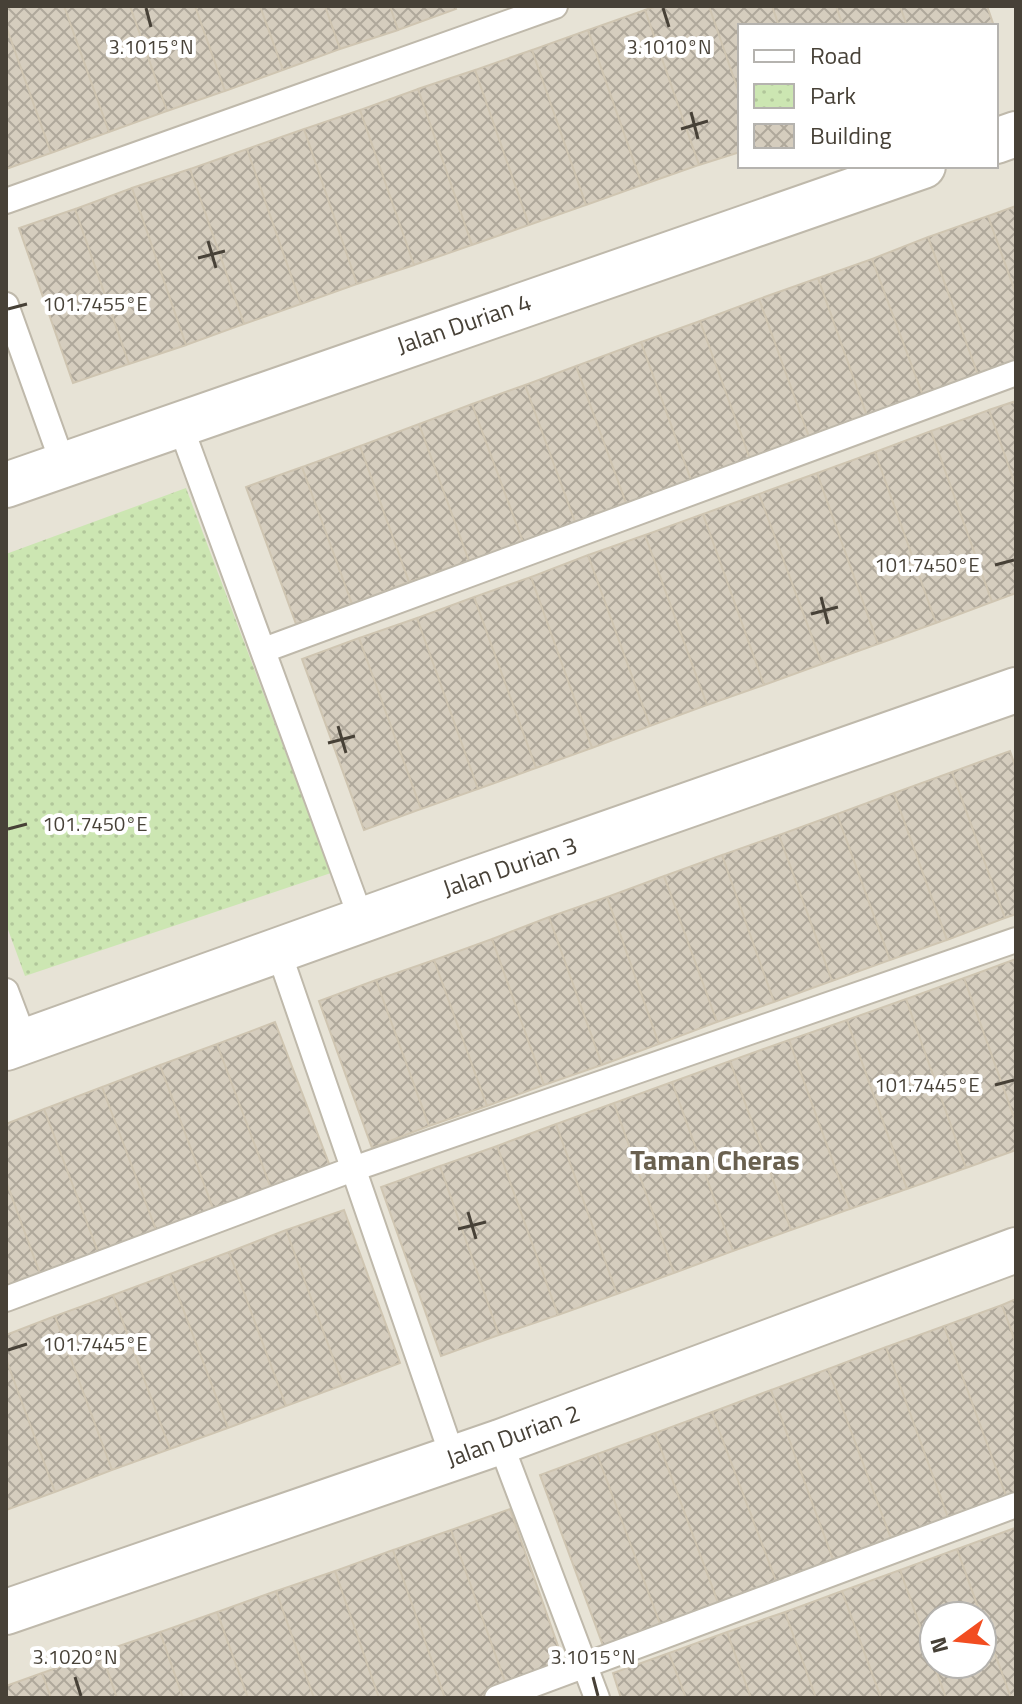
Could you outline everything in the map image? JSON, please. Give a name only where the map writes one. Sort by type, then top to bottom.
[{"type":"street","name":"Jalan Durian 4","points":[[6,485],[179,422],[917,168]]},
{"type":"street","name":"Jalan Durian 3","points":[[16,1045],[1016,690]]},
{"type":"street","name":"Jalan Durian 2","points":[[6,1612],[500,1442],[1016,1250]]},
{"type":"lane","points":[[6,201],[555,6]]},
{"type":"lane","points":[[6,305],[63,464]]},
{"type":"lane","points":[[264,650],[1016,373]]},
{"type":"lane","points":[[179,422],[362,921]]},
{"type":"lane","points":[[6,1299],[353,1169],[1016,940]]},
{"type":"lane","points":[[278,950],[453,1458]]},
{"type":"lane","points":[[6,991],[16,1045]]},
{"type":"lane","points":[[500,1442],[597,1698]]},
{"type":"lane","points":[[497,1698],[1016,1505]]},
{"type":"shaded area","name":"Taman Cheras","points":[[6,6],[1016,6],[1016,1698],[6,1698]]},
{"type":"green space","points":[[186,488],[331,873],[25,976],[6,924],[6,554]]},
{"type":"building","points":[[64,6],[109,132],[51,153],[6,26],[6,8]]},
{"type":"building","points":[[64,6],[130,6],[167,111],[109,132]]},
{"type":"building","points":[[130,6],[195,6],[225,91],[167,111]]},
{"type":"building","points":[[195,6],[260,6],[283,70],[225,91]]},
{"type":"building","points":[[260,6],[325,6],[340,49],[283,70]]},
{"type":"building","points":[[325,6],[390,6],[398,30],[340,49]]},
{"type":"building","points":[[390,6],[455,6],[456,9],[398,30]]},
{"type":"building","points":[[657,6],[709,6],[738,90],[738,153],[699,165],[645,10]]},
{"type":"building","points":[[709,6],[772,6],[778,24],[738,24],[738,90]]},
{"type":"building","points":[[772,6],[836,6],[842,24],[778,24]]},
{"type":"building","points":[[836,6],[900,6],[906,24],[842,24]]},
{"type":"building","points":[[900,6],[987,6],[993,24],[906,24]]},
{"type":"building","points":[[645,10],[699,165],[642,185],[588,30]]},
{"type":"building","points":[[6,26],[51,153],[6,169]]},
{"type":"building","points":[[588,30],[642,185],[586,205],[532,50]]},
{"type":"building","points":[[532,50],[586,205],[529,225],[475,70]]},
{"type":"building","points":[[475,70],[529,225],[472,245],[418,89]]},
{"type":"building","points":[[418,89],[472,245],[414,265],[360,110]]},
{"type":"building","points":[[360,110],[414,265],[357,284],[304,129]]},
{"type":"building","points":[[304,129],[357,284],[301,304],[247,149]]},
{"type":"building","points":[[247,149],[301,304],[244,324],[190,169]]},
{"type":"building","points":[[190,169],[244,324],[186,345],[132,188]]},
{"type":"building","points":[[132,188],[186,345],[129,364],[75,209]]},
{"type":"building","points":[[1016,206],[1016,294],[988,216]]},
{"type":"building","points":[[75,209],[129,364],[73,383],[19,228]]},
{"type":"building","points":[[988,216],[1016,294],[1016,361],[978,375],[928,237]]},
{"type":"building","points":[[928,237],[978,375],[923,396],[872,259]]},
{"type":"building","points":[[872,259],[923,396],[867,416],[818,278]]},
{"type":"building","points":[[818,278],[867,416],[809,437],[759,299]]},
{"type":"building","points":[[759,299],[809,437],[750,459],[700,321]]},
{"type":"building","points":[[700,321],[750,459],[691,480],[641,342]]},
{"type":"building","points":[[641,342],[691,480],[626,503],[576,366]]},
{"type":"building","points":[[576,366],[626,503],[575,522],[525,385]]},
{"type":"building","points":[[525,385],[575,522],[523,542],[472,404]]},
{"type":"building","points":[[1016,401],[1016,487],[989,410]]},
{"type":"building","points":[[472,404],[523,542],[469,561],[419,424]]},
{"type":"building","points":[[989,410],[1016,487],[1016,593],[992,602],[931,431]]},
{"type":"building","points":[[419,424],[469,561],[409,582],[360,446]]},
{"type":"building","points":[[931,431],[992,602],[936,623],[875,452]]},
{"type":"building","points":[[360,446],[409,582],[352,604],[302,467]]},
{"type":"building","points":[[875,452],[936,623],[878,644],[817,473]]},
{"type":"building","points":[[302,467],[352,604],[296,624],[246,487]]},
{"type":"building","points":[[817,473],[878,644],[822,664],[759,494]]},
{"type":"building","points":[[759,494],[822,664],[764,685],[703,514]]},
{"type":"building","points":[[703,514],[764,685],[707,705],[645,535]]},
{"type":"building","points":[[645,535],[707,705],[650,726],[588,555]]},
{"type":"building","points":[[588,555],[650,726],[592,748],[531,577]]},
{"type":"building","points":[[531,577],[592,748],[536,768],[474,597]]},
{"type":"building","points":[[474,597],[536,768],[478,789],[417,618]]},
{"type":"building","points":[[417,618],[478,789],[421,809],[359,638]]},
{"type":"building","points":[[359,638],[421,809],[364,830],[302,659]]},
{"type":"building","points":[[1010,751],[1016,769],[1016,914],[1005,918],[952,772]]},
{"type":"building","points":[[952,772],[1005,918],[947,940],[894,793]]},
{"type":"building","points":[[894,793],[947,940],[890,960],[837,814]]},
{"type":"building","points":[[837,814],[890,960],[832,981],[779,835]]},
{"type":"building","points":[[779,835],[832,981],[774,1002],[722,855]]},
{"type":"building","points":[[722,855],[774,1002],[717,1022],[664,876]]},
{"type":"building","points":[[664,876],[717,1022],[659,1044],[607,897]]},
{"type":"building","points":[[607,897],[659,1044],[602,1065],[549,917]]},
{"type":"building","points":[[549,917],[602,1065],[544,1085],[492,939]]},
{"type":"building","points":[[492,939],[544,1085],[487,1106],[434,960]]},
{"type":"building","points":[[1016,959],[1016,1123],[964,978]]},
{"type":"building","points":[[434,960],[487,1106],[429,1126],[376,980]]},
{"type":"building","points":[[964,978],[1016,1123],[1016,1150],[966,1168],[906,999]]},
{"type":"building","points":[[376,980],[429,1126],[372,1148],[319,1001]]},
{"type":"building","points":[[906,999],[966,1168],[907,1189],[847,1020]]},
{"type":"building","points":[[847,1020],[907,1189],[850,1209],[789,1040]]},
{"type":"building","points":[[275,1022],[331,1169],[272,1191],[217,1044]]},
{"type":"building","points":[[789,1040],[850,1209],[791,1230],[730,1061]]},
{"type":"building","points":[[217,1044],[272,1191],[215,1214],[160,1065]]},
{"type":"building","points":[[730,1061],[791,1230],[733,1251],[672,1082]]},
{"type":"building","points":[[160,1065],[215,1214],[158,1235],[102,1087]]},
{"type":"building","points":[[672,1082],[733,1251],[674,1273],[614,1103]]},
{"type":"building","points":[[102,1087],[158,1235],[100,1257],[44,1109]]},
{"type":"building","points":[[614,1103],[674,1273],[617,1294],[556,1124]]},
{"type":"building","points":[[44,1109],[100,1257],[42,1279],[6,1181],[6,1124]]},
{"type":"building","points":[[556,1124],[617,1294],[558,1315],[497,1146]]},
{"type":"building","points":[[497,1146],[558,1315],[499,1335],[440,1166]]},
{"type":"building","points":[[440,1166],[499,1335],[441,1356],[381,1187]]},
{"type":"building","points":[[6,1181],[42,1279],[6,1293]]},
{"type":"building","points":[[344,1210],[400,1363],[343,1385],[286,1230]]},
{"type":"building","points":[[286,1230],[343,1385],[286,1406],[229,1252]]},
{"type":"building","points":[[229,1252],[286,1406],[228,1428],[170,1274]]},
{"type":"building","points":[[170,1274],[228,1428],[170,1449],[113,1295]]},
{"type":"building","points":[[113,1295],[170,1449],[112,1470],[55,1316]]},
{"type":"building","points":[[1016,1299],[1016,1344],[1002,1305]]},
{"type":"building","points":[[1002,1305],[1016,1344],[1016,1498],[1008,1501],[944,1326]]},
{"type":"building","points":[[55,1316],[112,1470],[55,1492],[6,1359],[6,1335]]},
{"type":"building","points":[[944,1326],[1008,1501],[950,1523],[886,1347]]},
{"type":"building","points":[[886,1347],[950,1523],[893,1544],[828,1369]]},
{"type":"building","points":[[6,1359],[55,1492],[6,1510]]},
{"type":"building","points":[[828,1369],[893,1544],[835,1565],[771,1390]]},
{"type":"building","points":[[771,1390],[835,1565],[778,1586],[712,1412]]},
{"type":"building","points":[[712,1412],[778,1586],[720,1608],[655,1433]]},
{"type":"building","points":[[655,1433],[720,1608],[662,1629],[597,1454]]},
{"type":"building","points":[[597,1454],[662,1629],[605,1651],[540,1475]]},
{"type":"building","points":[[510,1509],[566,1669],[508,1690],[451,1530]]},
{"type":"building","points":[[1015,1528],[1016,1698],[1011,1698],[998,1662],[998,1600],[975,1600],[957,1549]]},
{"type":"building","points":[[451,1530],[508,1690],[484,1698],[445,1698],[393,1550]]},
{"type":"building","points":[[957,1549],[975,1600],[918,1600],[918,1620],[900,1570]]},
{"type":"building","points":[[393,1550],[445,1698],[379,1698],[335,1571]]},
{"type":"building","points":[[900,1570],[918,1620],[918,1680],[940,1680],[946,1698],[881,1698],[842,1591]]},
{"type":"building","points":[[335,1571],[379,1698],[314,1698],[276,1591]]},
{"type":"building","points":[[276,1591],[314,1698],[248,1698],[217,1612]]},
{"type":"building","points":[[842,1591],[881,1698],[816,1698],[785,1612]]},
{"type":"building","points":[[217,1612],[248,1698],[183,1698],[160,1632]]},
{"type":"building","points":[[785,1612],[816,1698],[751,1698],[727,1632]]},
{"type":"building","points":[[160,1632],[183,1698],[117,1698],[101,1652]]},
{"type":"building","points":[[727,1632],[751,1698],[686,1698],[669,1653]]},
{"type":"building","points":[[101,1652],[117,1698],[51,1698],[42,1673]]},
{"type":"building","points":[[669,1653],[686,1698],[621,1698],[613,1673]]},
{"type":"building","points":[[998,1662],[1011,1698],[946,1698],[940,1680],[998,1680]]},
{"type":"building","points":[[42,1673],[51,1698],[6,1698],[6,1686]]},
{"type":"district","name":"Taman Cheras","points":[[715,1160]]}]
